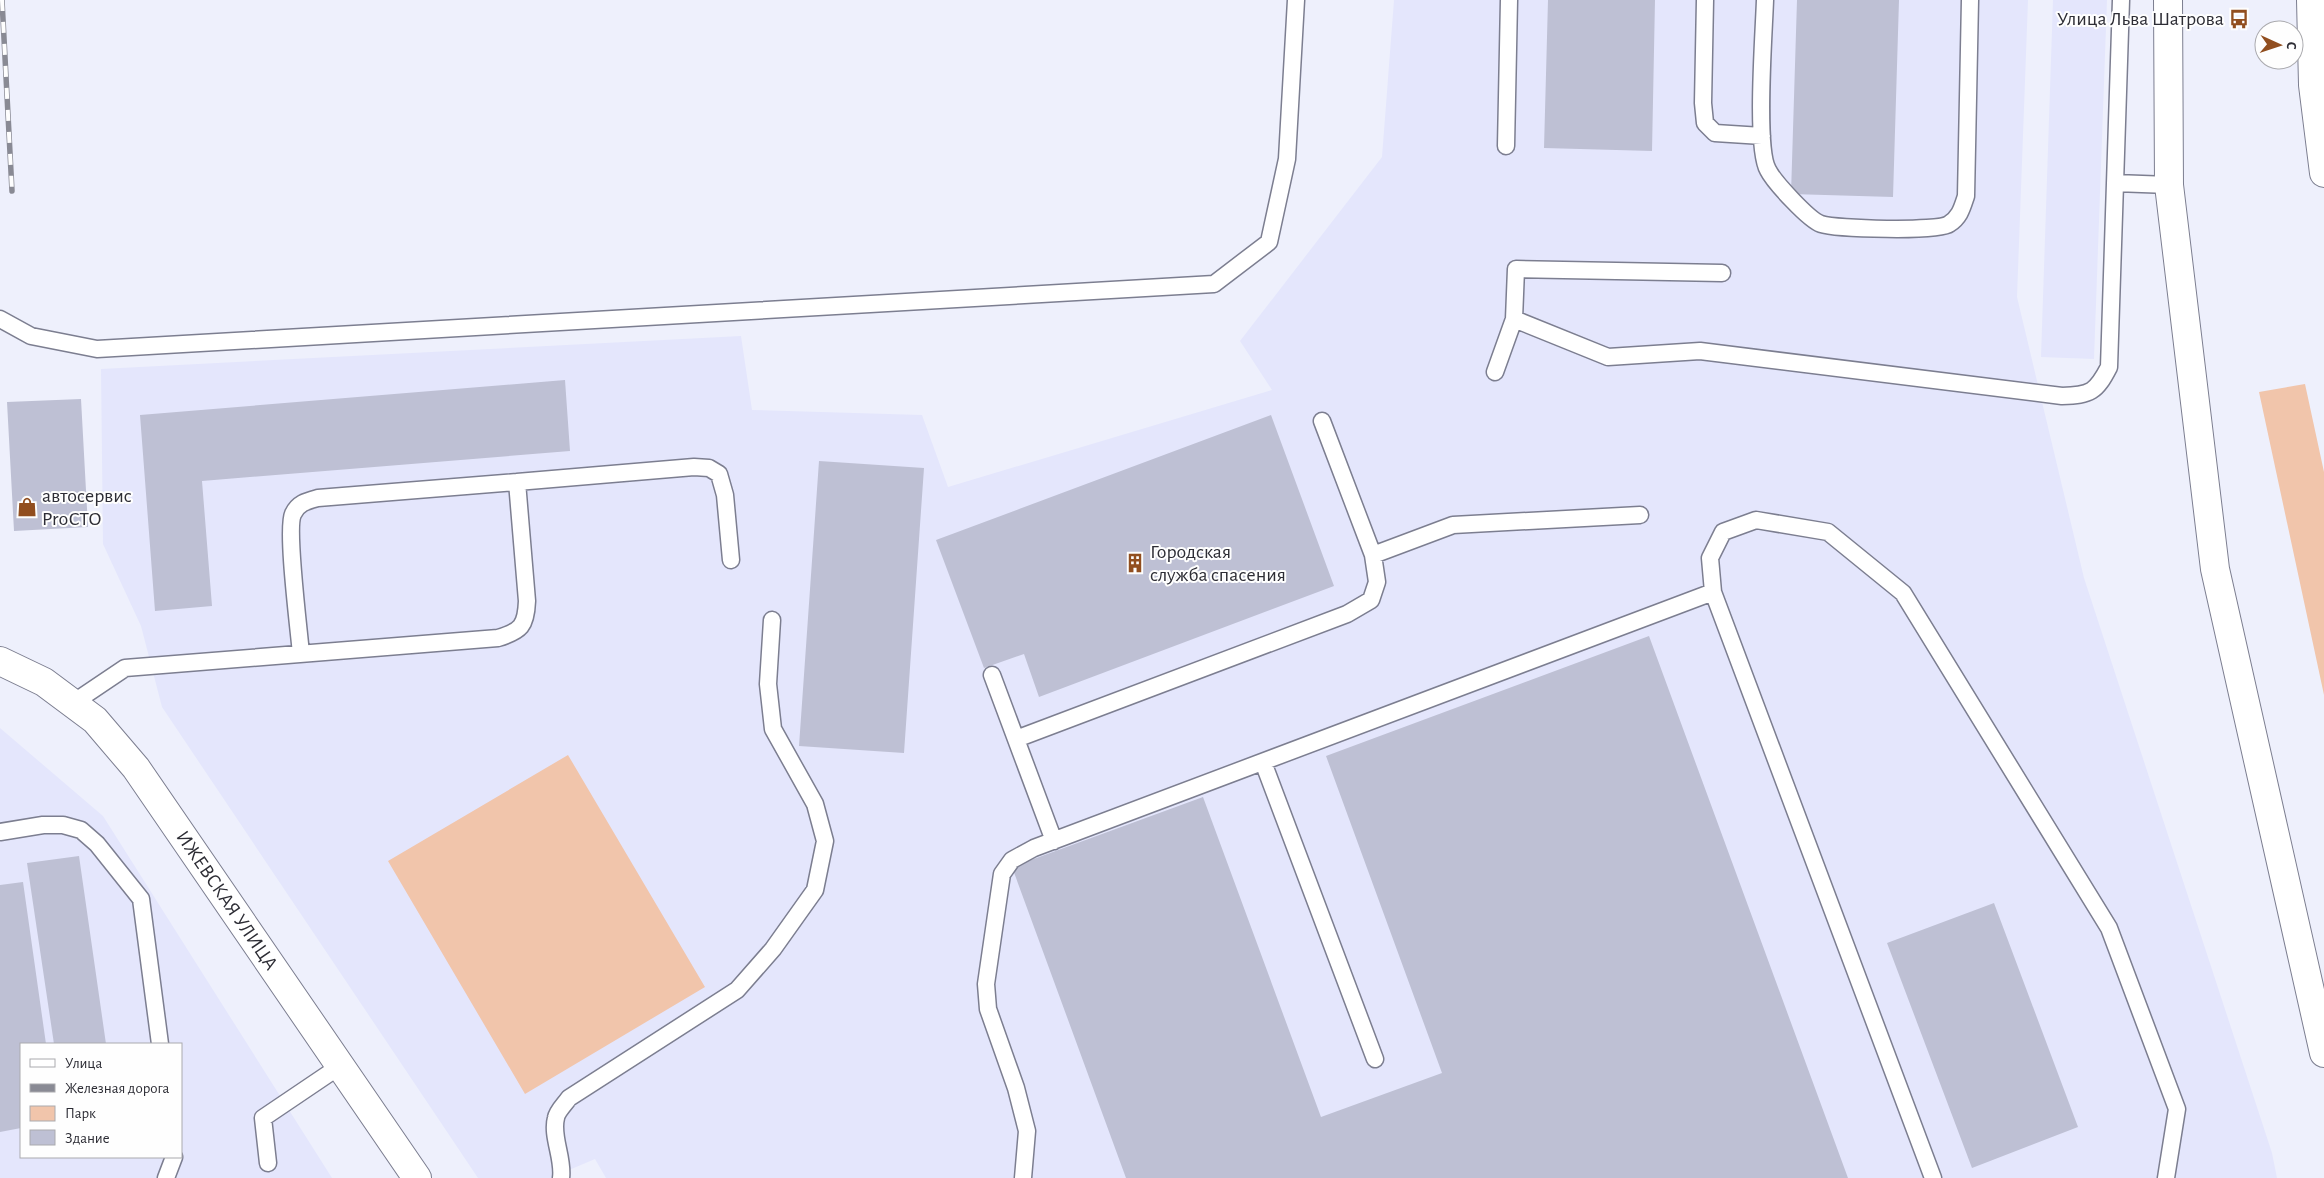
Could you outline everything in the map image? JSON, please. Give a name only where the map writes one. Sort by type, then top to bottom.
[{"type":"street","points":[[2168,0],[2169,185],[2215,569],[2324,1053]]},
{"type":"street","points":[[2311,0],[2313,86],[2324,173]]},
{"type":"street","name":"ИЖЕВСКАЯ УЛИЦА","points":[[0,661],[44,682],[96,720],[136,768],[416,1178]]},
{"type":"lane","points":[[0,319],[30,336],[97,349],[1214,284],[1269,242],[1287,159],[1296,0]]},
{"type":"lane","points":[[1506,146],[1509,0]]},
{"type":"lane","points":[[1705,0],[1703,103],[1705,123],[1715,133],[1762,136]]},
{"type":"lane","points":[[1765,0],[1762,136],[1767,170],[1805,211],[1820,224],[1843,227],[1928,229],[1948,226],[1961,214],[1966,196],[1970,0]]},
{"type":"lane","points":[[1514,319],[1608,357],[1700,352],[2053,394],[2083,395],[2099,387],[2109,367],[2121,0]]},
{"type":"lane","points":[[2115,183],[2169,185]]},
{"type":"lane","points":[[1495,372],[1514,319],[1516,269],[1722,272]]},
{"type":"lane","points":[[1016,738],[1348,614],[1371,600],[1377,582],[1373,555],[1322,421]]},
{"type":"lane","points":[[301,654],[291,537],[292,515],[302,502],[318,498],[694,467],[710,468],[719,474],[725,494],[730,560]]},
{"type":"lane","points":[[73,704],[125,668],[498,638],[516,633],[526,619],[527,601],[517,482]]},
{"type":"lane","points":[[1373,555],[1453,525],[1640,515]]},
{"type":"lane","points":[[1933,1178],[1713,592],[1710,558],[1723,532],[1756,520],[1828,532],[1903,593],[2109,928],[2177,1110],[2166,1178]]},
{"type":"lane","points":[[1023,1178],[1027,1130],[1016,1088],[988,1009],[986,984],[988,958],[1002,874],[1012,860],[1054,841],[1713,592]]},
{"type":"lane","points":[[561,1178],[562,1168],[557,1144],[556,1118],[569,1098],[737,990],[773,950],[815,890],[826,841],[815,804],[773,729],[768,684],[772,620]]},
{"type":"lane","points":[[992,675],[1054,841]]},
{"type":"lane","points":[[1263,762],[1374,1059]]},
{"type":"lane","points":[[0,832],[43,825],[63,825],[81,830],[96,844],[141,899],[160,1043]]},
{"type":"lane","points":[[268,1163],[262,1118],[340,1066]]},
{"type":"lane","points":[[166,1178],[174,1158]]},
{"type":"shaded area","points":[[1394,0],[2028,0],[2017,297],[2084,578],[2272,1153],[2277,1178],[606,1178],[595,1159],[550,1178],[478,1178],[162,707],[141,626],[103,544],[101,369],[741,336],[752,410],[922,415],[948,487],[1272,390],[1240,341],[1382,157]]},
{"type":"shaded area","points":[[2053,0],[2107,0],[2094,359],[2041,357]]},
{"type":"shaded area","points":[[0,728],[103,816],[332,1178],[0,1178]]},
{"type":"green space","points":[[2305,384],[2324,472],[2324,695],[2259,392]]},
{"type":"green space","points":[[568,755],[705,987],[525,1094],[388,861]]},
{"type":"building","points":[[1548,0],[1655,0],[1652,151],[1544,148]]},
{"type":"building","points":[[1797,0],[1899,0],[1893,197],[1791,194]]},
{"type":"building","points":[[565,380],[570,451],[202,481],[212,606],[155,611],[140,415]]},
{"type":"building","points":[[81,399],[88,527],[14,531],[7,402]]},
{"type":"building","name":"Городская служба спасения","points":[[1271,415],[1334,586],[1039,697],[1024,654],[984,668],[936,540]]},
{"type":"building","points":[[819,461],[924,468],[904,753],[799,746]]},
{"type":"building","points":[[1649,636],[1848,1178],[1126,1178],[1012,867],[1203,797],[1321,1117],[1442,1073],[1326,756]]},
{"type":"building","points":[[79,856],[106,1043],[54,1043],[27,863]]},
{"type":"building","points":[[23,882],[46,1043],[20,1043],[20,1128],[0,1132],[0,885]]},
{"type":"building","points":[[1994,903],[2078,1127],[1972,1168],[1887,943]]},
{"type":"railway","points":[[2,0],[12,191]]},
{"type":"place","name":"Улица Льва Шатрова","points":[[2239,19]]},
{"type":"place","name":"автосервис ProСТО","points":[[27,507]]},
{"type":"place","name":"Городская служба спасения","points":[[1135,563]]}]
